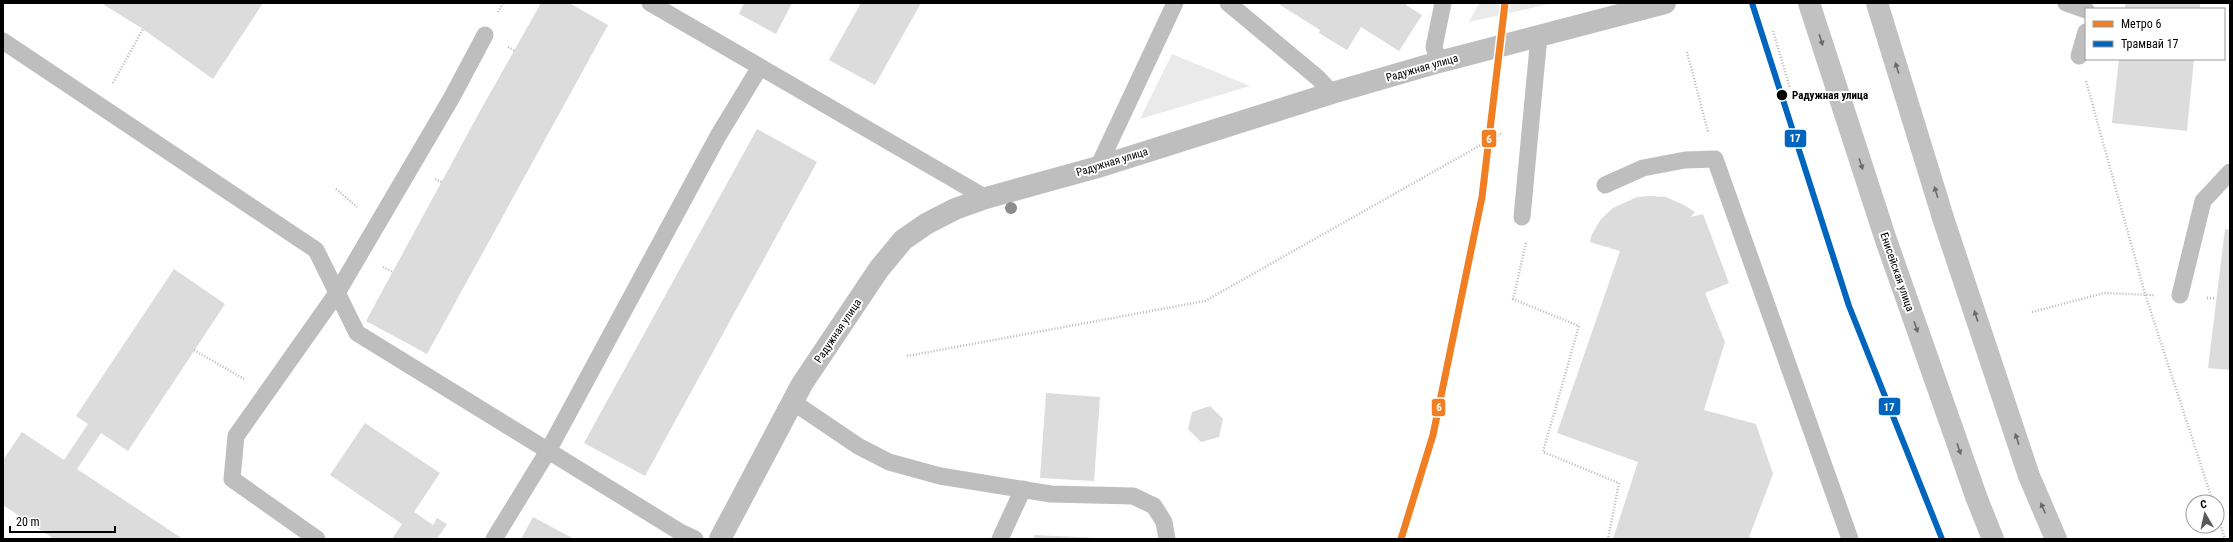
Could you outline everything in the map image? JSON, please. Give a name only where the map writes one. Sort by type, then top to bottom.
[{"type":"main road","name":"Енисейская улица","points":[[1809,3],[1886,240],[1976,500],[1993,539]]},
{"type":"main road","points":[[1877,3],[1944,221],[2029,476],[2056,539]]},
{"type":"street","name":"Радужная улица","points":[[720,539],[802,384],[879,269],[903,240],[926,224],[955,209],[986,198],[1098,167],[1332,93],[1439,62],[1665,3]]},
{"type":"lane","points":[[650,3],[986,198]]},
{"type":"lane","points":[[1098,167],[1175,3]]},
{"type":"lane","points":[[1228,3],[1318,78],[1332,93]]},
{"type":"lane","points":[[1439,62],[1434,47],[1443,3]]},
{"type":"lane","points":[[2066,3],[2085,10]]},
{"type":"lane","points":[[317,539],[232,479],[236,436],[337,293],[452,97],[485,35]]},
{"type":"lane","points":[[2079,56],[2085,35]]},
{"type":"lane","points":[[1522,217],[1540,36]]},
{"type":"lane","points":[[3,41],[316,250],[357,333],[680,532],[695,539]]},
{"type":"lane","points":[[494,539],[548,451],[718,136],[760,67]]},
{"type":"lane","points":[[1605,185],[1644,168],[1685,160],[1715,159],[1850,539]]},
{"type":"lane","points":[[2180,295],[2203,201],[2230,172]]},
{"type":"lane","points":[[793,402],[858,446],[889,462],[940,476],[1051,494],[1133,496],[1154,506],[1164,522],[1167,539]]},
{"type":"lane","points":[[1000,539],[1023,489]]},
{"type":"path","points":[[99,105],[143,29]]},
{"type":"path","points":[[1773,31],[1790,88]]},
{"type":"path","points":[[1687,52],[1715,159]]},
{"type":"path","points":[[2079,56],[2145,294],[2210,494]]},
{"type":"path","points":[[907,356],[1205,301],[1532,116]]},
{"type":"path","points":[[1526,241],[1513,299],[1578,326],[1543,452],[1619,483],[1608,539]]},
{"type":"path","points":[[2032,312],[2104,293],[2180,295]]},
{"type":"path","points":[[194,350],[267,392]]},
{"type":"shaded area","points":[[1479,3],[1554,3],[1469,22]]},
{"type":"shaded area","points":[[1172,54],[1250,86],[1140,119]]},
{"type":"building","points":[[101,3],[263,3],[213,79],[143,29]]},
{"type":"building","points":[[541,3],[569,3],[608,25],[427,354],[366,321],[479,113]]},
{"type":"building","points":[[744,3],[792,3],[776,34],[739,14]]},
{"type":"building","points":[[861,3],[921,3],[875,85],[829,60]]},
{"type":"building","points":[[1277,3],[1407,3],[1406,5],[1422,15],[1399,51],[1361,27],[1347,50],[1319,33],[1320,30]]},
{"type":"building","points":[[2125,3],[2200,3],[2200,8],[2125,8]]},
{"type":"building","points":[[2119,60],[2194,60],[2187,131],[2112,123]]},
{"type":"building","points":[[757,129],[817,162],[645,476],[584,443]]},
{"type":"building","points":[[1637,197],[1666,197],[1686,206],[1695,212],[1691,217],[1703,214],[1729,283],[1705,293],[1725,342],[1704,410],[1756,424],[1773,474],[1749,537],[1754,539],[1613,539],[1638,462],[1557,433],[1620,251],[1590,242],[1592,234],[1601,219],[1613,208]]},
{"type":"building","points":[[2225,229],[2230,230],[2230,370],[2208,368]]},
{"type":"building","points":[[174,269],[225,304],[128,451],[101,433],[77,469],[183,539],[54,539],[3,505],[3,460],[22,432],[64,460],[88,424],[76,416]]},
{"type":"building","points":[[1046,393],[1100,397],[1094,481],[1040,478]]},
{"type":"building","points":[[1210,406],[1223,419],[1219,437],[1201,442],[1188,429],[1192,412]]},
{"type":"building","points":[[365,423],[440,473],[414,512],[433,525],[437,518],[447,524],[437,539],[392,539],[402,524],[330,475]]},
{"type":"building","points":[[533,517],[574,539],[521,539]]},
{"type":"building","points":[[1034,535],[1099,538],[1099,539],[1034,539]]},
{"type":"metro line","name":"6","points":[[1401,539],[1433,435],[1482,197],[1505,3]]},
{"type":"tram line","name":"17","points":[[1752,3],[1849,306],[1942,539]]},
{"type":"place","name":"Радужная улица","points":[[1782,95]]}]
